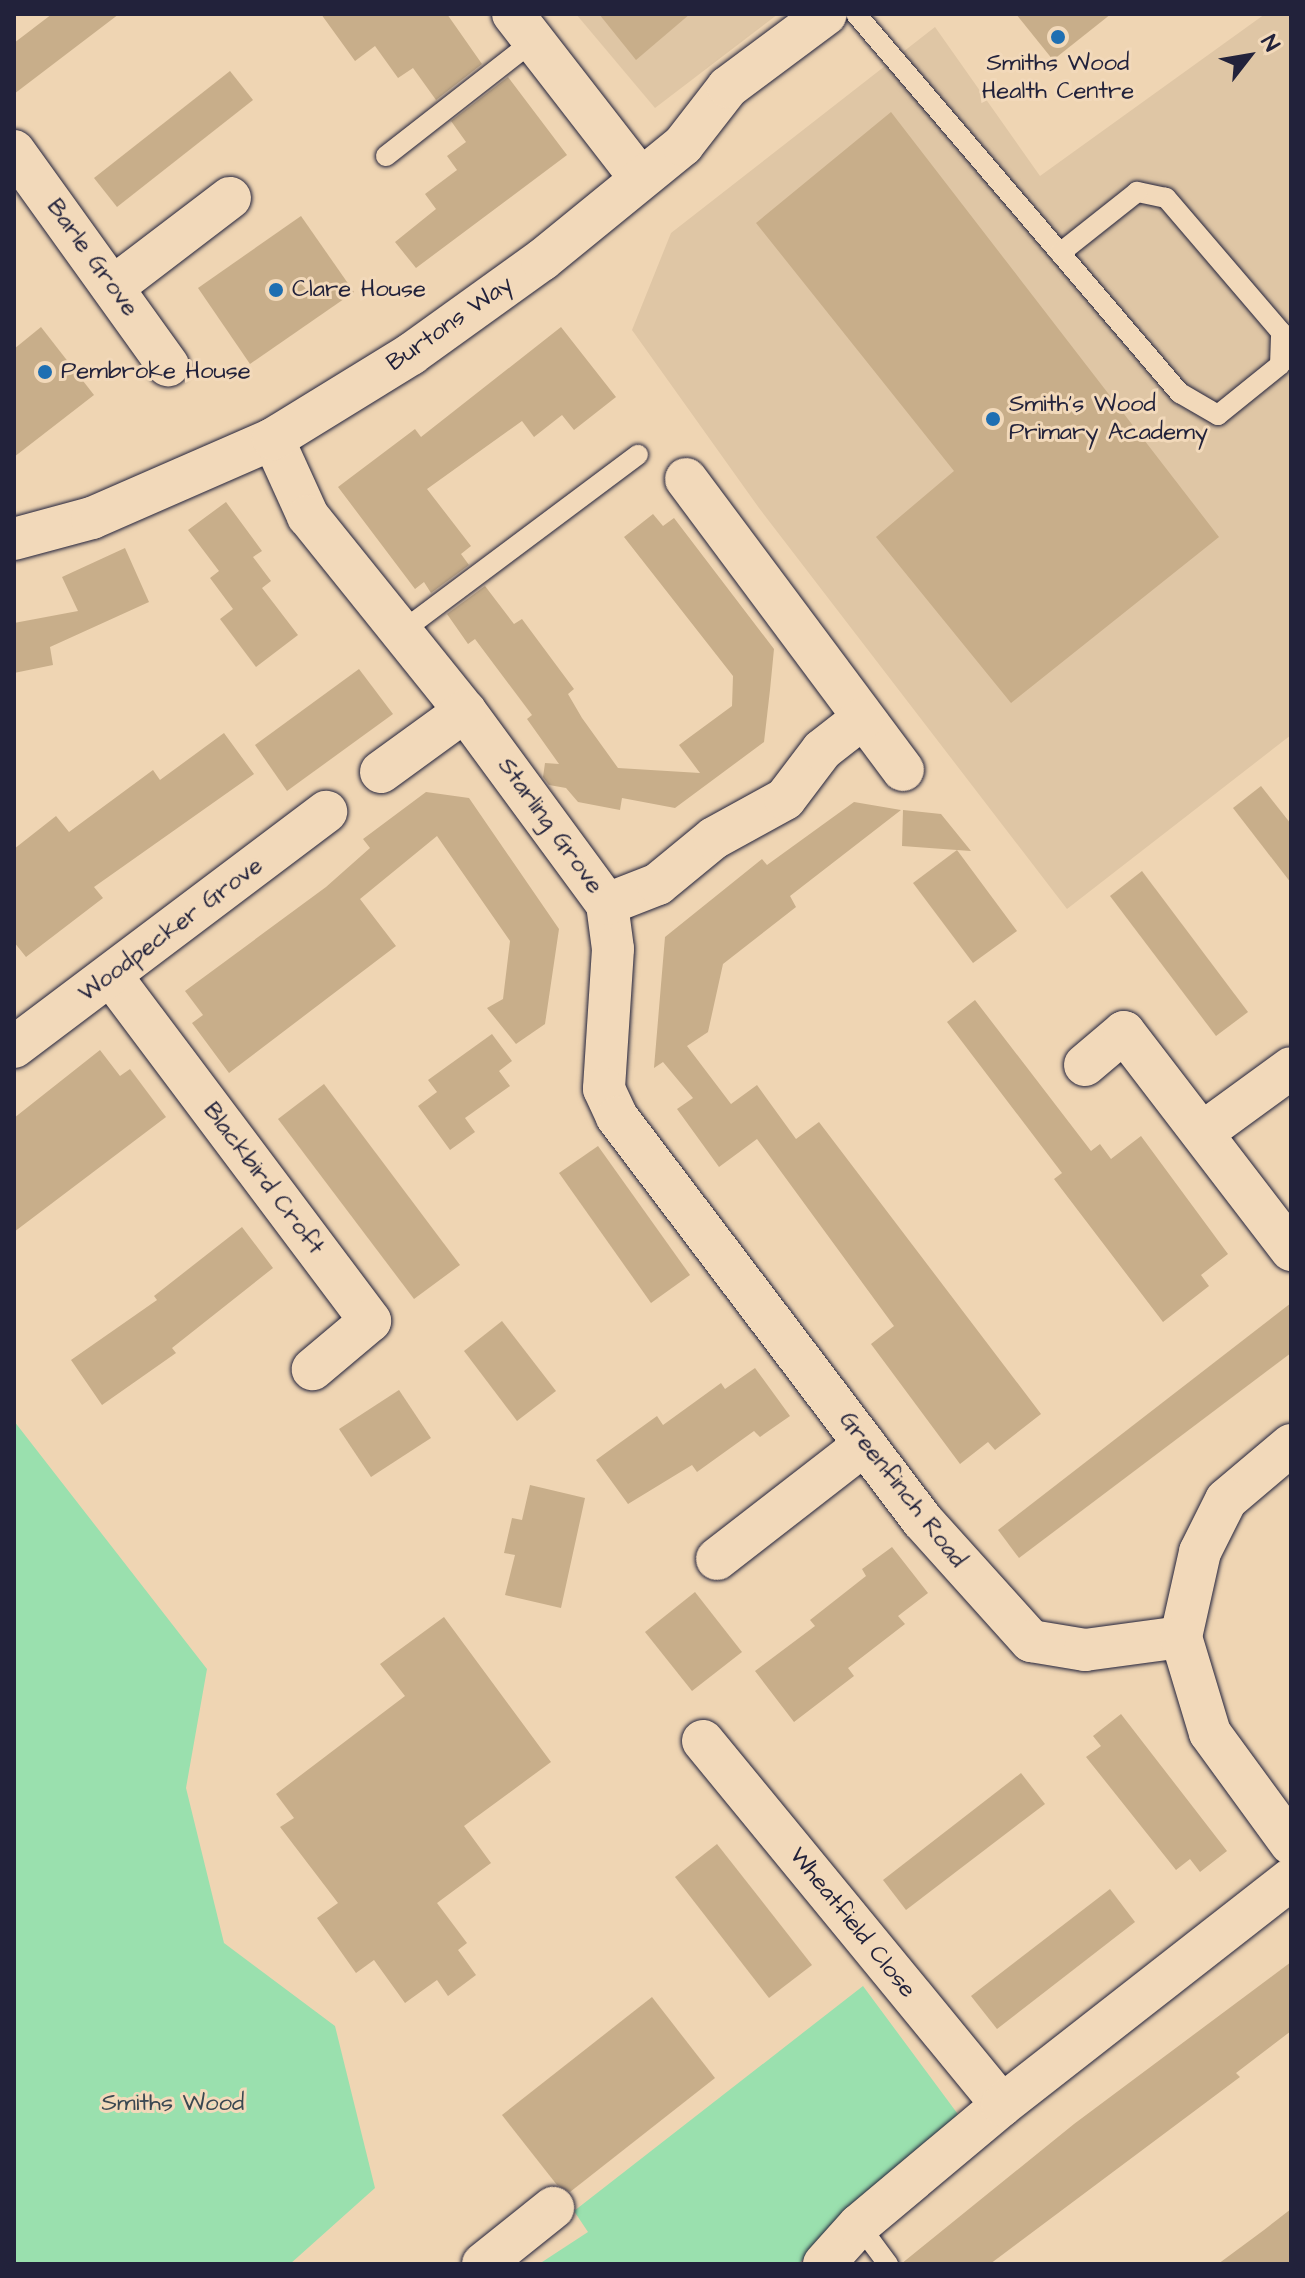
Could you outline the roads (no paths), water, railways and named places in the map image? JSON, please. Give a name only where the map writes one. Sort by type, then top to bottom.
[{"type":"street","name":"Burtons Way","points":[[14,539],[92,518],[273,439],[411,354],[542,260],[683,145],[728,87],[826,14]]},
{"type":"street","points":[[523,28],[640,178]]},
{"type":"street","name":"Barle Grove","points":[[14,151],[168,365]]},
{"type":"street","points":[[113,287],[230,198]]},
{"type":"street","name":"Starling Grove","points":[[273,439],[308,516],[465,711],[607,904],[613,949],[604,1089],[617,1117],[689,1211]]},
{"type":"street","points":[[686,479],[903,770]]},
{"type":"street","points":[[381,772],[465,711]]},
{"type":"street","points":[[607,904],[658,884],[714,838],[785,799],[822,750],[863,718]]},
{"type":"street","name":"Woodpecker Grove","points":[[14,1047],[112,977],[326,812]]},
{"type":"street","name":"Blackbird Croft","points":[[112,977],[370,1321],[313,1369]]},
{"type":"street","points":[[1085,1065],[1124,1032],[1291,1250]]},
{"type":"street","points":[[1202,1133],[1291,1068]]},
{"type":"street","name":"Greenfinch Road","points":[[689,1211],[922,1520],[1031,1641],[1085,1650],[1181,1637]]},
{"type":"street","points":[[717,1559],[865,1444]]},
{"type":"street","points":[[1291,1445],[1226,1500],[1200,1552],[1181,1637],[1210,1733],[1291,1844]]},
{"type":"street","name":"Wheatfield Close","points":[[703,1741],[1002,2105]]},
{"type":"street","points":[[824,2264],[859,2225],[1002,2105],[1291,1879]]},
{"type":"street","points":[[483,2264],[553,2208]]},
{"type":"lane","points":[[856,14],[1060,253],[1180,393],[1218,415],[1280,365],[1281,332],[1166,198],[1137,192],[1060,253]]},
{"type":"lane","points":[[386,156],[523,28]]},
{"type":"lane","points":[[401,632],[638,455]]},
{"type":"lane","points":[[859,2225],[888,2264]]},
{"type":"place","name":"Smiths Wood Health Centre","points":[[1058,37]]},
{"type":"place","name":"Clare House","points":[[276,290]]},
{"type":"place","name":"Pembroke House","points":[[45,372]]},
{"type":"place","name":"Smith's Wood Primary Academy","points":[[993,419]]},
{"type":"park label","name":"Smiths Wood","points":[[173,2104]]}]
